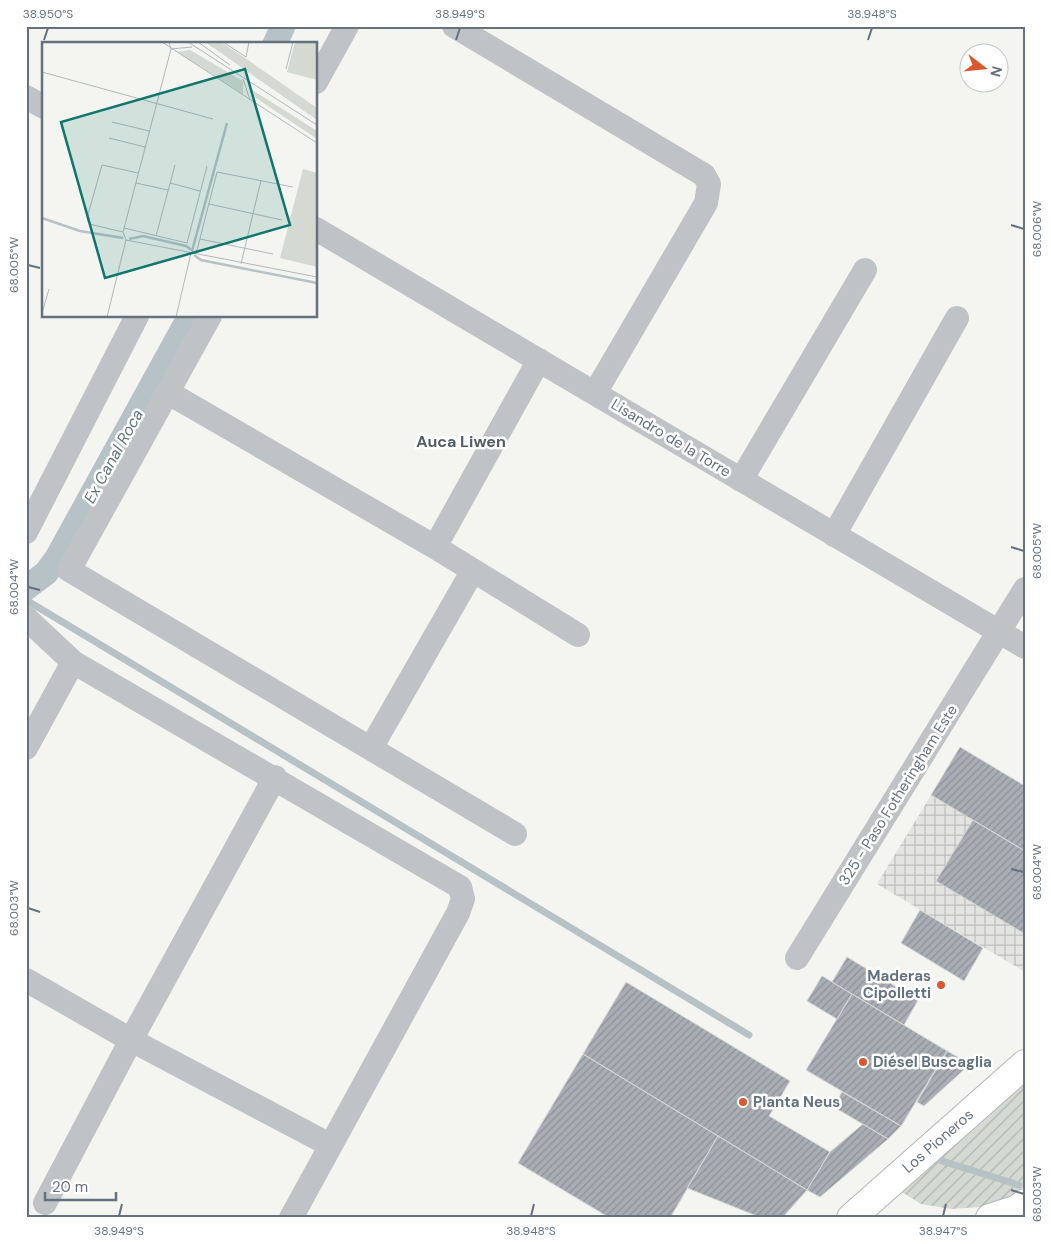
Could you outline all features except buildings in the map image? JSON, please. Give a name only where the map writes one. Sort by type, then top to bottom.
[{"type":"street","points":[[318,78],[347,26]]},
{"type":"street","points":[[454,26],[704,175],[709,184],[706,203],[595,393]]},
{"type":"street","points":[[26,97],[42,106]]},
{"type":"street","name":"Lisandro de la Torre","points":[[318,230],[1025,647]]},
{"type":"street","points":[[741,480],[864,270]]},
{"type":"street","points":[[26,532],[136,318]]},
{"type":"street","points":[[209,318],[69,570],[516,834]]},
{"type":"street","points":[[834,534],[957,318]]},
{"type":"street","points":[[435,548],[539,360]]},
{"type":"street","points":[[167,392],[435,548],[578,635]]},
{"type":"street","points":[[371,748],[472,572]]},
{"type":"street","name":"325 - Paso Fotheringham Este","points":[[797,958],[1025,590]]},
{"type":"street","points":[[26,618],[73,662],[275,777],[460,886],[463,899],[458,913],[291,1218]]},
{"type":"street","points":[[26,748],[73,662]]},
{"type":"street","points":[[45,1203],[131,1040],[275,777]]},
{"type":"street","points":[[26,980],[131,1040],[330,1145]]},
{"type":"street","name":"Los Pioneros","points":[[851,1218],[1025,1064]]},
{"type":"street","points":[[990,1218],[1020,1213]]},
{"type":"shaded area","points":[[931,795],[1025,851],[1025,972],[877,884]]},
{"type":"shaded area","points":[[1025,1077],[1025,1185],[1013,1197],[980,1207],[951,1209],[921,1204],[897,1189]]},
{"type":"waterway","name":"Ex Canal Roca","points":[[276,42],[283,26]]},
{"type":"waterway","name":"Ex Canal Roca","points":[[26,588],[46,573],[57,558],[189,318]]},
{"type":"waterway","points":[[26,600],[749,1035]]},
{"type":"waterway","points":[[942,1161],[1019,1185]]},
{"type":"place","name":"Maderas Cipolletti","points":[[941,985]]},
{"type":"place","name":"Diésel Buscaglia","points":[[863,1062]]},
{"type":"place","name":"Planta Neus","points":[[743,1102]]},
{"type":"district","name":"Auca Liwen","points":[[461,441]]}]
